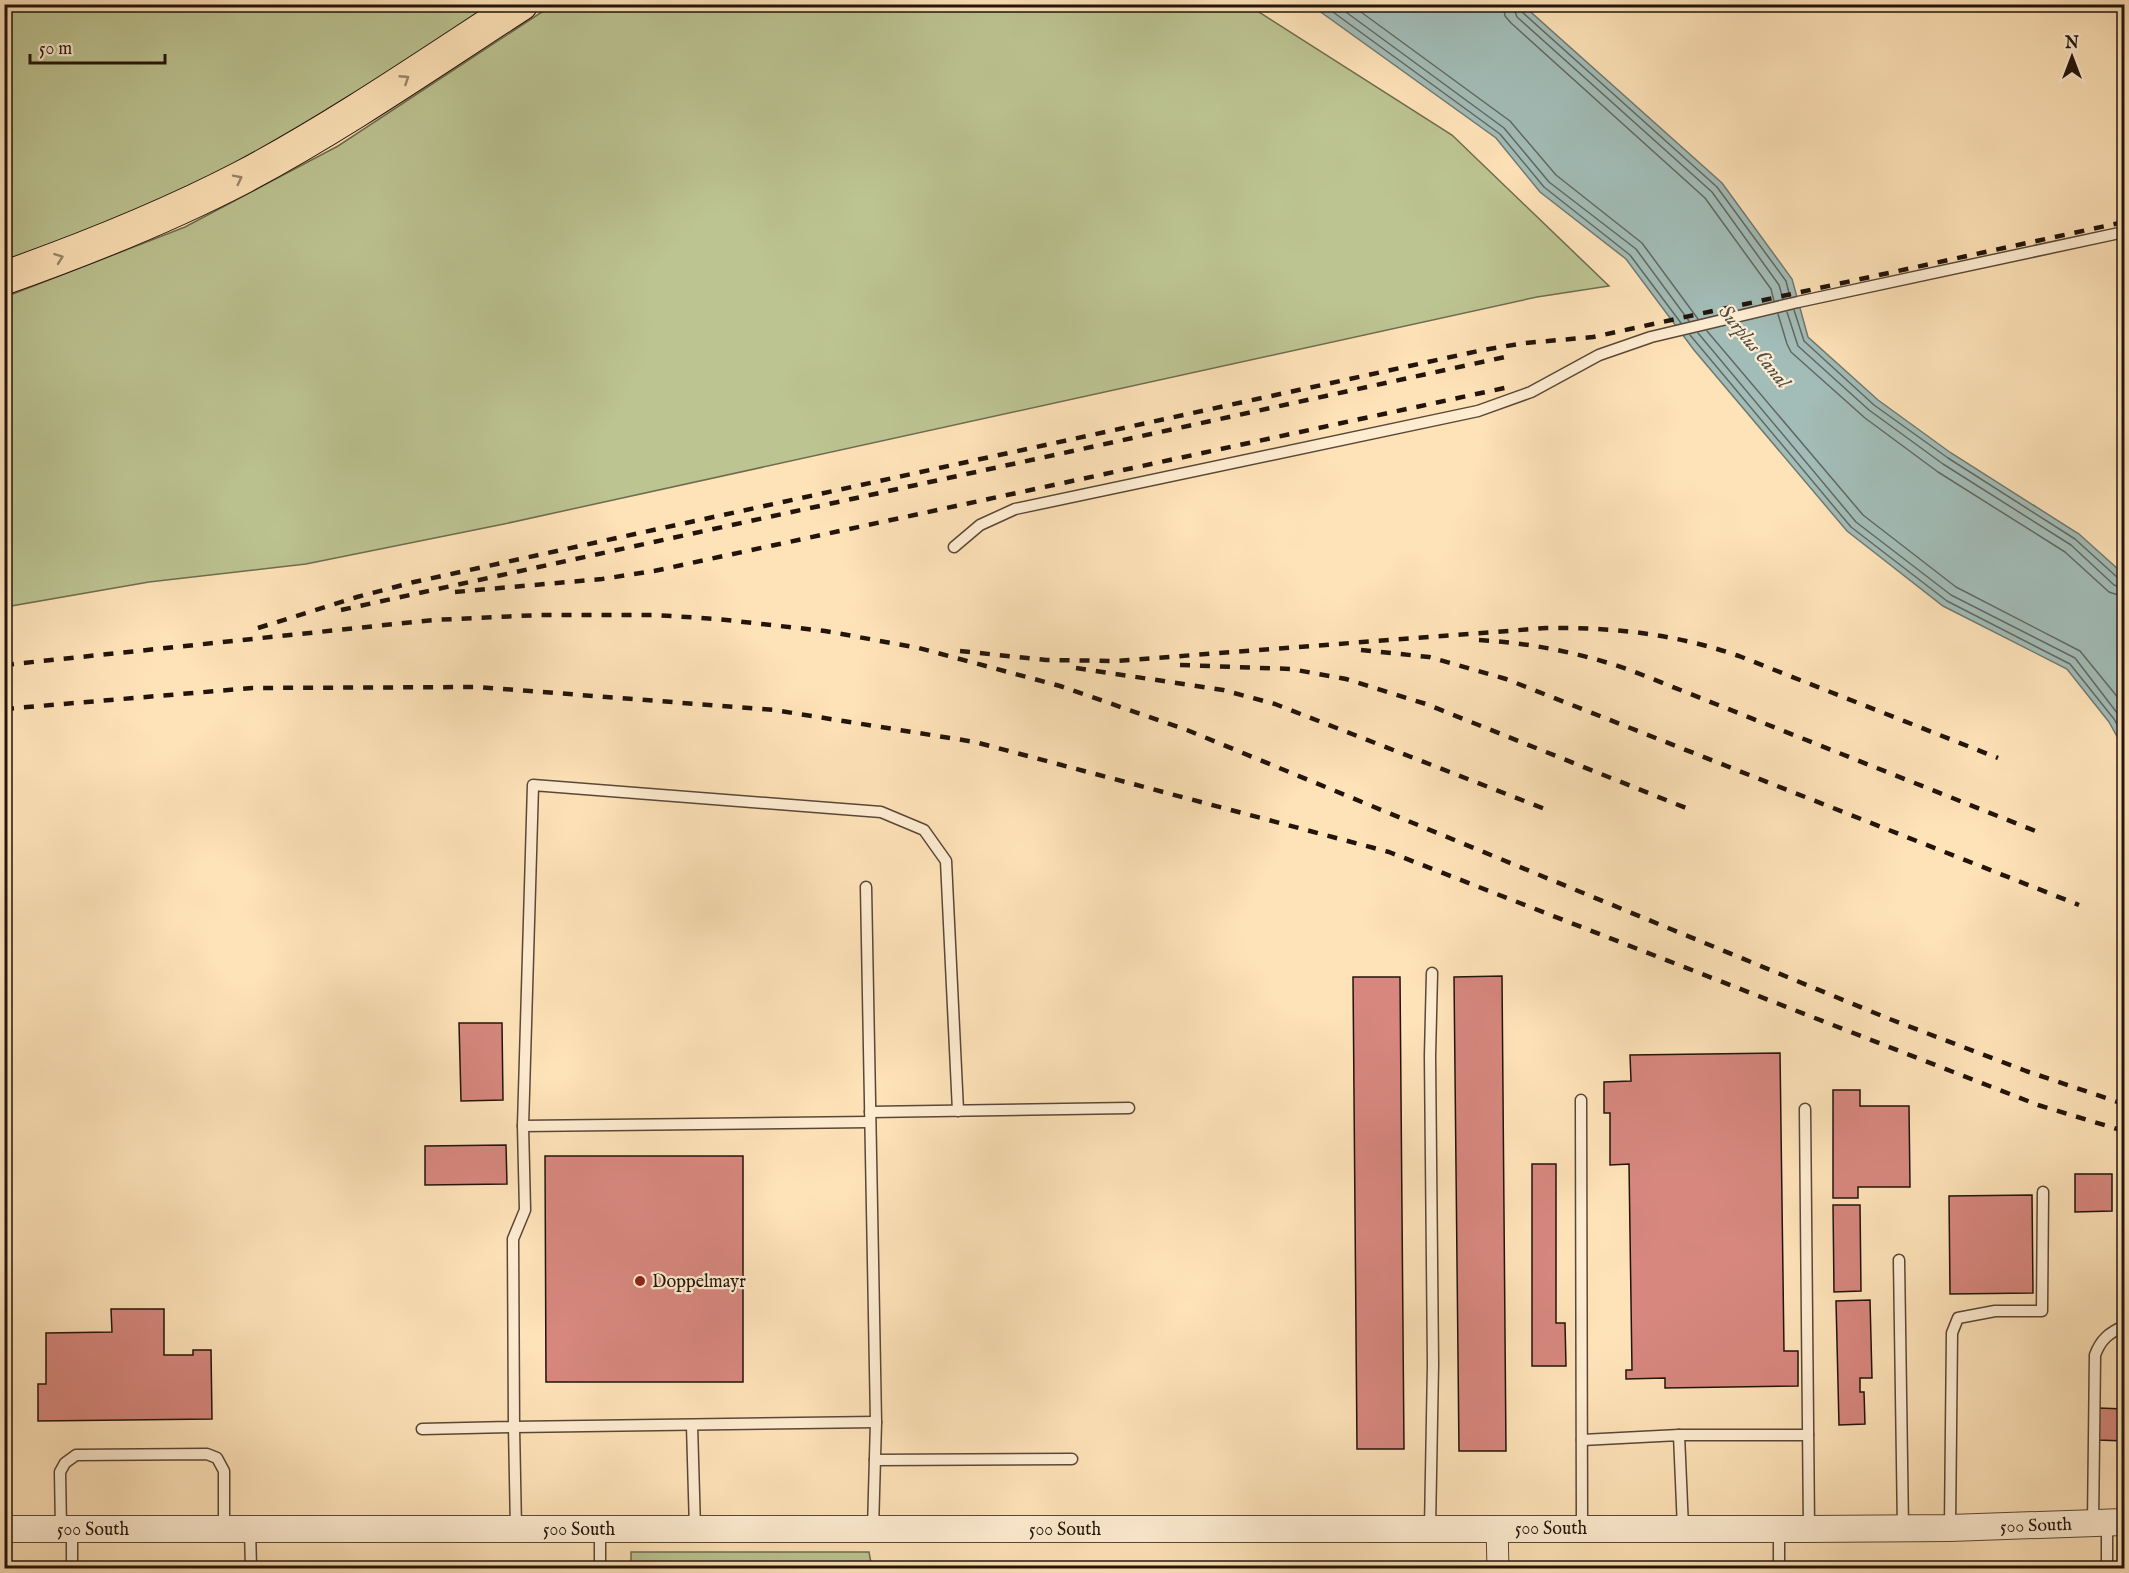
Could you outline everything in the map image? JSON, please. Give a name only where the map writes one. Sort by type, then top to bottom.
[{"type":"highway","points":[[4,278],[125,232],[243,177],[339,122],[521,4]]},
{"type":"street","name":"500 South","points":[[4,1529],[1809,1529],[1950,1528],[2108,1523]]},
{"type":"street","points":[[1497,1528],[1498,1569]]},
{"type":"lane","points":[[954,547],[980,525],[1015,509],[1496,405],[1531,392],[1599,355],[1633,342],[1798,302],[2124,232]]},
{"type":"lane","points":[[516,1529],[513,1239],[525,1210],[524,1126],[534,785],[881,812],[924,830],[946,861],[958,1111]]},
{"type":"lane","points":[[866,887],[876,1422],[873,1529]]},
{"type":"lane","points":[[1430,1528],[1433,1364],[1430,1056],[1432,973]]},
{"type":"lane","points":[[1581,1100],[1582,1528]]},
{"type":"lane","points":[[524,1126],[870,1117],[958,1111],[1129,1108]]},
{"type":"lane","points":[[1806,1109],[1809,1529]]},
{"type":"lane","points":[[1950,1528],[1952,1333],[1958,1318],[1995,1311],[2042,1311],[2043,1192]]},
{"type":"lane","points":[[1899,1260],[1903,1528]]},
{"type":"lane","points":[[2107,1569],[2108,1523],[2095,1355],[2099,1344],[2107,1335],[2124,1326]]},
{"type":"lane","points":[[422,1430],[876,1422]]},
{"type":"lane","points":[[692,1425],[695,1529]]},
{"type":"lane","points":[[1582,1440],[1679,1435],[1808,1436]]},
{"type":"lane","points":[[1679,1435],[1683,1528]]},
{"type":"lane","points":[[72,1569],[60,1472],[76,1455],[207,1454],[217,1458],[224,1471],[224,1529]]},
{"type":"lane","points":[[875,1460],[1072,1459]]},
{"type":"lane","points":[[250,1529],[251,1569]]},
{"type":"lane","points":[[600,1529],[600,1569]]},
{"type":"lane","points":[[1779,1529],[1779,1569]]},
{"type":"green space","points":[[554,4],[1248,5],[1452,135],[1609,286],[1537,297],[504,524],[306,564],[149,582],[5,607],[5,297],[185,227],[338,146]]},
{"type":"green space","points":[[5,5],[492,5],[333,109],[234,166],[149,206],[5,264]]},
{"type":"green space","points":[[631,1552],[869,1552],[872,1568],[631,1568]]},
{"type":"water","name":"Surplus Canal","points":[[1311,5],[1523,5],[1722,183],[1792,279],[1808,337],[1878,400],[1951,453],[2079,534],[2119,570],[2124,578],[2124,749],[2109,722],[2067,669],[1943,606],[1847,531],[1694,350],[1626,259],[1540,192],[1496,138]]},
{"type":"building","points":[[1502,976],[1506,1451],[1459,1451],[1454,977]]},
{"type":"building","points":[[1353,977],[1400,977],[1404,1449],[1357,1449]]},
{"type":"building","points":[[459,1023],[502,1023],[503,1100],[461,1101]]},
{"type":"building","points":[[1780,1053],[1784,1351],[1798,1351],[1798,1386],[1665,1388],[1665,1378],[1626,1379],[1626,1370],[1632,1370],[1629,1164],[1610,1165],[1610,1113],[1604,1113],[1604,1082],[1631,1081],[1630,1055]]},
{"type":"building","points":[[1833,1090],[1860,1090],[1860,1106],[1909,1106],[1910,1187],[1858,1187],[1858,1198],[1833,1198]]},
{"type":"building","points":[[506,1145],[507,1184],[425,1185],[425,1146]]},
{"type":"building","points":[[545,1156],[743,1156],[743,1382],[546,1382]]},
{"type":"building","points":[[1532,1164],[1556,1164],[1556,1323],[1565,1323],[1566,1366],[1532,1366]]},
{"type":"building","points":[[2075,1174],[2112,1174],[2112,1211],[2075,1212]]},
{"type":"building","points":[[2032,1195],[2033,1293],[1950,1294],[1949,1196]]},
{"type":"building","points":[[1833,1205],[1860,1205],[1861,1291],[1834,1292]]},
{"type":"building","points":[[1870,1300],[1872,1378],[1860,1378],[1860,1392],[1864,1392],[1865,1424],[1839,1425],[1836,1301]]},
{"type":"building","points":[[111,1309],[164,1309],[164,1355],[193,1355],[193,1350],[211,1350],[212,1419],[38,1421],[38,1384],[46,1384],[46,1333],[112,1332]]},
{"type":"building","points":[[4,1378],[7,1378],[7,1413],[4,1413]]},
{"type":"building","points":[[2099,1408],[2124,1409],[2124,1441],[2098,1440]]},
{"type":"railway","points":[[258,628],[414,582],[1483,350],[1525,343],[1593,337],[2124,222]]},
{"type":"railway","points":[[341,610],[1505,357]]},
{"type":"railway","points":[[455,592],[602,579],[654,571],[1509,387]]},
{"type":"railway","points":[[4,665],[433,620],[540,615],[655,615],[717,619],[825,631],[919,648],[1060,686],[1187,730],[1887,1018],[2026,1071],[2124,1104]]},
{"type":"railway","points":[[960,651],[1046,660],[1116,661],[1546,628],[1644,633],[1692,642],[1739,656],[1998,758]]},
{"type":"railway","points":[[1479,640],[1556,650],[1630,670],[2038,832]]},
{"type":"railway","points":[[1361,650],[1429,657],[1506,679],[2079,905]]},
{"type":"railway","points":[[1180,665],[1291,669],[1346,679],[1426,704],[1691,810]]},
{"type":"railway","points":[[1076,668],[1223,690],[1275,704],[1550,811]]},
{"type":"railway","points":[[4,709],[252,688],[478,687],[774,710],[975,742],[1389,852],[2038,1105],[2124,1131]]},
{"type":"place","name":"Doppelmayr","points":[[640,1281]]}]
